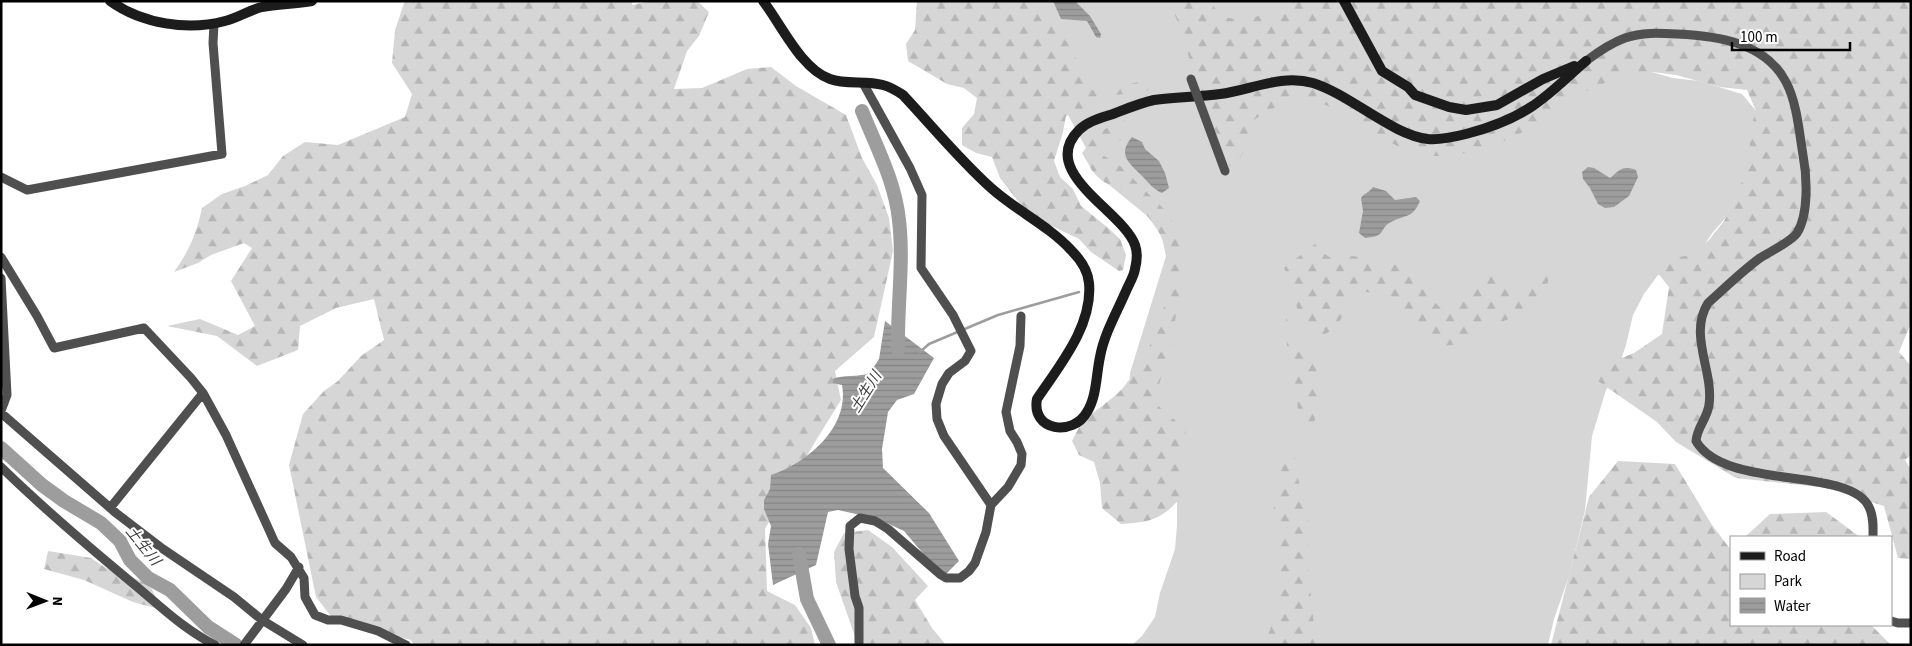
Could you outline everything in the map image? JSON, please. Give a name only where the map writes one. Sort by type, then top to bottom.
[{"type":"street","points":[[110,1],[138,17],[163,24],[214,24],[261,7],[312,1]]},
{"type":"street","points":[[763,1],[799,53],[813,69],[830,79],[881,84],[903,95],[989,186],[1008,202],[1055,235],[1080,260],[1090,282],[1084,320],[1073,343],[1037,400],[1036,406],[1036,411],[1044,422],[1052,426],[1071,427],[1077,424],[1089,408],[1094,394],[1100,355],[1109,328],[1135,272],[1137,254],[1129,234],[1082,186],[1072,171],[1067,158],[1072,139],[1080,129],[1096,119],[1152,101],[1222,94],[1287,79],[1313,83],[1339,94],[1404,132],[1428,139],[1451,138],[1492,128],[1532,106],[1586,61],[1625,38],[1649,32],[1710,35],[1742,44],[1768,58],[1786,82],[1795,108],[1805,165],[1806,204],[1804,219],[1796,234],[1758,259],[1708,303],[1703,311],[1700,342],[1709,383],[1709,405],[1697,431],[1696,441],[1704,452],[1712,458],[1737,469],[1806,480],[1855,492],[1869,506],[1873,519],[1873,536]]},
{"type":"street","points":[[1344,1],[1382,72],[1408,87],[1415,95],[1449,107],[1466,110],[1497,105],[1543,78],[1586,61]]},
{"type":"street","points":[[1,177],[27,190],[222,154],[213,43],[214,24]]},
{"type":"street","points":[[1191,79],[1225,171]]},
{"type":"street","points":[[863,83],[910,168],[922,195],[921,268],[953,315],[971,351],[965,361],[949,373],[942,384],[936,404],[937,419],[944,436],[991,506]]},
{"type":"street","points":[[1,257],[54,348],[144,328],[203,393],[226,435],[275,543],[299,567],[304,578],[306,597],[315,615],[328,620],[341,620],[378,630],[406,645]]},
{"type":"street","points":[[1,278],[7,395],[1,412],[110,508],[163,548],[234,597],[262,620],[303,645]]},
{"type":"street","points":[[859,645],[859,608],[855,596],[849,549],[850,526],[854,522],[860,518],[875,521],[898,536],[946,578],[960,578],[975,563],[986,532],[991,506],[1008,487],[1021,465],[1022,454],[1010,430],[1006,412],[1020,346],[1021,316]]},
{"type":"street","points":[[110,508],[203,393]]},
{"type":"street","points":[[1,467],[24,490],[184,626],[215,645]]},
{"type":"street","points":[[244,645],[286,589],[299,567]]},
{"type":"street","points":[[1892,621],[1911,623]]},
{"type":"green space","points":[[406,1],[632,1],[632,5],[652,1],[697,1],[709,12],[699,36],[687,51],[674,89],[702,88],[747,69],[771,67],[796,86],[846,115],[862,158],[877,185],[889,218],[893,251],[874,337],[835,371],[841,400],[765,529],[767,591],[795,605],[811,628],[815,645],[414,645],[411,640],[334,620],[316,597],[289,465],[303,414],[361,356],[384,340],[374,299],[336,308],[300,326],[298,350],[257,366],[217,336],[167,326],[200,319],[238,335],[255,326],[231,281],[252,248],[244,243],[211,255],[198,263],[174,272],[192,242],[202,208],[222,194],[268,175],[283,156],[305,142],[338,145],[405,117],[412,94],[392,63],[395,30]]},
{"type":"green space","points":[[917,1],[1038,1],[1068,43],[1091,90],[1108,89],[1148,81],[1157,84],[1169,93],[1150,90],[1116,95],[1087,110],[1066,116],[1054,161],[1060,177],[1073,189],[1081,206],[1120,239],[1126,255],[1123,270],[1119,271],[1091,252],[1079,239],[1033,217],[1000,178],[992,157],[976,153],[962,145],[962,128],[974,114],[977,98],[964,88],[947,84],[908,61],[906,44],[915,30]]},
{"type":"green space","points":[[1032,1],[1347,1],[1603,72],[1648,71],[1673,78],[1699,81],[1742,94],[1757,112],[1749,170],[1729,214],[1700,251],[1658,275],[1644,294],[1633,315],[1618,369],[1606,390],[1592,436],[1585,510],[1569,576],[1554,619],[1548,645],[1132,645],[1142,636],[1155,617],[1160,593],[1175,549],[1177,479],[1129,397],[1130,373],[1166,256],[1161,233],[1146,215],[1091,170],[1086,148],[1061,102]]},
{"type":"green space","points":[[1169,1],[1210,1],[1221,17],[1244,20],[1266,14],[1294,1],[1911,1],[1911,323],[1899,352],[1911,366],[1911,455],[1905,460],[1911,470],[1911,559],[1898,558],[1884,506],[1827,488],[1736,478],[1676,442],[1657,422],[1598,381],[1605,369],[1614,361],[1634,353],[1662,334],[1669,287],[1656,271],[1668,259],[1691,255],[1709,240],[1724,221],[1735,201],[1751,156],[1749,133],[1756,111],[1747,90],[1720,87],[1676,75],[1653,72],[1629,73],[1564,100],[1523,132],[1483,151],[1438,156],[1414,155],[1373,133],[1355,118],[1312,99],[1268,110],[1250,123],[1243,154],[1230,166],[1222,156],[1216,133],[1201,101],[1182,32]]},
{"type":"green space","points":[[1141,113],[1121,140],[1107,142],[1103,155],[1120,166],[1165,210],[1178,231],[1183,254],[1181,283],[1170,353],[1154,402],[1186,430],[1181,468],[1186,492],[1171,508],[1158,517],[1142,522],[1121,524],[1102,508],[1100,483],[1094,462],[1079,455],[1072,441],[1081,424],[1122,389],[1145,356],[1162,313],[1169,269],[1166,249],[1158,231],[1148,216],[1126,193],[1099,178],[1082,153],[1098,132]]},
{"type":"green space","points":[[1315,244],[1326,255],[1340,262],[1351,256],[1413,267],[1430,298],[1443,310],[1458,300],[1468,284],[1490,275],[1503,287],[1521,288],[1535,272],[1548,270],[1548,282],[1532,310],[1478,331],[1459,344],[1443,346],[1426,338],[1382,294],[1359,291],[1349,304],[1336,328],[1316,339],[1304,331],[1292,284],[1284,268]]},
{"type":"green space","points":[[1286,318],[1297,338],[1311,354],[1321,374],[1315,419],[1311,435],[1305,443],[1298,411],[1295,382],[1287,348]]},
{"type":"green space","points":[[1294,441],[1296,471],[1309,520],[1309,579],[1316,645],[1263,645],[1270,630],[1275,609],[1280,601],[1280,565],[1273,515],[1282,467]]},
{"type":"green space","points":[[1618,461],[1675,464],[1712,525],[1730,549],[1730,626],[1872,626],[1891,645],[1551,645],[1589,497]]},
{"type":"green space","points":[[1826,512],[1859,536],[1746,536],[1770,514]]},
{"type":"green space","points":[[868,530],[892,547],[928,586],[915,600],[932,628],[946,645],[858,645],[836,582],[834,552],[844,533]]},
{"type":"green space","points":[[48,551],[91,558],[106,568],[141,581],[152,589],[158,604],[155,608],[133,602],[84,580],[44,569]]},
{"type":"water","points":[[1053,1],[1075,1],[1090,16],[1101,34],[1100,38],[1096,37],[1087,21],[1061,19]]},
{"type":"water","points":[[1132,137],[1142,142],[1145,149],[1159,161],[1169,188],[1162,193],[1156,190],[1127,159],[1125,149]]},
{"type":"water","points":[[1588,167],[1594,168],[1610,178],[1621,169],[1627,168],[1636,170],[1638,177],[1629,196],[1614,207],[1605,208],[1598,204],[1583,179],[1582,172]]},
{"type":"water","points":[[1373,187],[1386,191],[1395,200],[1416,197],[1420,201],[1414,211],[1391,222],[1380,234],[1365,238],[1359,233],[1363,211],[1361,198]]},
{"type":"water","points":[[885,321],[934,358],[914,394],[897,400],[888,412],[882,449],[883,468],[929,513],[959,561],[943,577],[904,531],[878,519],[838,510],[828,512],[816,565],[773,585],[768,544],[771,526],[764,509],[764,500],[770,489],[771,475],[798,462],[823,441],[833,429],[843,400],[842,385],[833,383],[833,379],[870,373],[879,359]]},
{"type":"waterway","name":"土生川","points":[[862,111],[894,191],[897,206],[901,252],[898,350]]},
{"type":"waterway","points":[[920,352],[929,344],[998,315],[1079,292]]},
{"type":"waterway","name":"土生川","points":[[1,448],[42,485],[64,501],[101,523],[120,541],[130,560],[148,578],[170,590],[208,627],[236,645]]},
{"type":"waterway","name":"土生川","points":[[799,554],[807,599],[829,645]]}]
